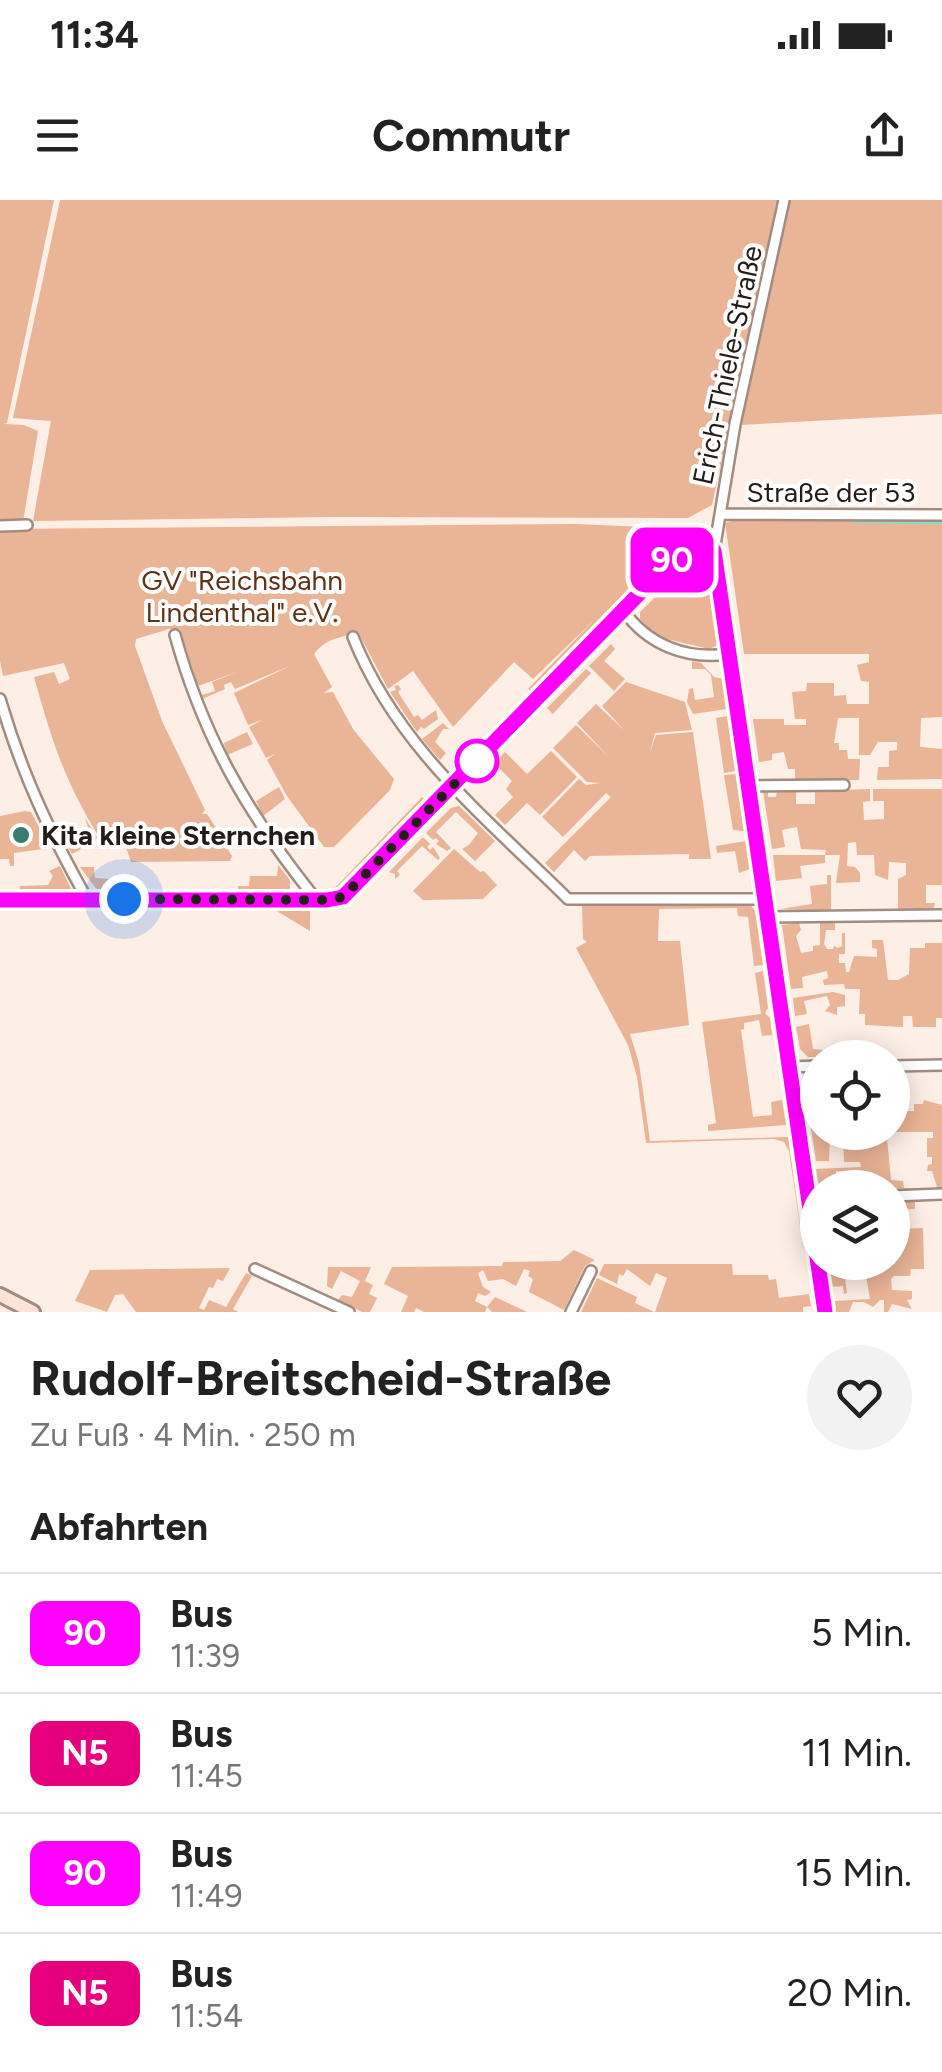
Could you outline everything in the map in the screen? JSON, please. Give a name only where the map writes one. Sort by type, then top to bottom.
[{"type":"street","name":"Erich-Thiele-Straße","points":[[784,200],[735,424],[714,551],[808,1170]]},
{"type":"street","name":"Straße der 53","points":[[720,514],[942,515]]},
{"type":"street","points":[[0,526],[27,526]]},
{"type":"street","points":[[0,900],[327,900],[348,894],[684,550],[714,551]]},
{"type":"street","points":[[623,610],[638,631],[658,643],[697,654],[730,654]]},
{"type":"street","points":[[174,635],[196,703],[218,753],[249,810],[311,893],[311,900]]},
{"type":"street","points":[[353,638],[370,675],[408,736],[452,786],[568,899],[765,899]]},
{"type":"street","points":[[0,700],[14,749],[39,811],[87,898]]},
{"type":"street","points":[[748,786],[844,785]]},
{"type":"street","points":[[768,917],[942,915]]},
{"type":"street","points":[[910,1066],[942,1065]]},
{"type":"street","points":[[791,1067],[800,1067]]},
{"type":"street","points":[[910,1195],[942,1194]]},
{"type":"street","points":[[255,1269],[349,1312]]},
{"type":"street","points":[[571,1312],[591,1271]]},
{"type":"street","name":"Erich-Thiele-Straße","points":[[822,1280],[825,1312]]},
{"type":"street","points":[[0,1295],[33,1312]]},
{"type":"green space","points":[[0,200],[54,200],[4,424],[24,425],[38,431],[23,522],[0,522]]},
{"type":"green space","points":[[60,200],[777,200],[712,505],[688,518],[33,521],[51,421],[13,418]]},
{"type":"green space","points":[[790,200],[942,200],[942,414],[740,425]]},
{"type":"green space","points":[[744,518],[942,518],[942,717],[921,718],[920,747],[942,749],[942,779],[877,780],[878,767],[889,767],[889,751],[897,750],[897,742],[878,742],[870,755],[859,755],[859,718],[838,718],[834,743],[839,743],[839,750],[847,750],[848,759],[860,759],[859,780],[795,781],[795,769],[788,769],[784,752],[759,762],[753,719],[784,719],[784,725],[806,725],[806,719],[795,719],[792,692],[806,691],[807,683],[834,683],[834,696],[846,695],[847,704],[869,704],[869,682],[861,681],[857,665],[869,662],[869,654],[744,654],[725,523]]},
{"type":"green space","name":"GV \"Reichsbahn Lindenthal\" e.V.","points":[[576,524],[666,528],[678,542],[531,692],[528,689],[595,619],[533,679],[514,662],[453,727],[413,671],[388,689],[358,632],[328,642],[314,654],[332,687],[324,693],[333,692],[353,729],[394,779],[390,790],[334,847],[324,847],[287,796],[267,760],[275,754],[266,758],[249,727],[262,720],[248,725],[234,693],[292,665],[235,689],[231,682],[224,685],[225,689],[202,699],[202,695],[215,691],[212,682],[240,671],[198,686],[180,629],[136,639],[135,646],[162,721],[205,810],[202,814],[207,814],[218,831],[213,834],[215,839],[222,840],[232,856],[230,861],[131,862],[125,844],[104,845],[62,764],[34,677],[54,672],[59,684],[70,679],[64,663],[3,676],[0,529]]},
{"type":"green space","points":[[689,564],[708,570],[718,645],[709,649],[658,637],[640,619],[640,612]]},
{"type":"green space","points":[[611,644],[615,649],[604,661],[625,679],[614,691],[589,666]]},
{"type":"green space","points":[[692,661],[723,679],[727,709],[693,714],[687,702],[689,689],[693,688],[695,700],[714,697],[711,675],[705,669],[692,669]]},
{"type":"green space","points":[[586,669],[591,673],[553,714],[547,708]]},
{"type":"green space","points":[[626,682],[685,702],[692,730],[655,733],[650,752],[656,735],[693,732],[711,859],[689,859],[689,854],[590,856],[585,861],[574,850],[554,872],[545,863],[611,797],[606,793],[563,837],[542,817],[579,779],[586,785],[600,783],[587,782],[553,748],[576,725],[608,756],[577,723],[596,704],[624,730],[602,706]]},
{"type":"green space","points":[[398,685],[398,692],[414,717],[418,715],[422,720],[436,710],[438,719],[417,732],[390,692]]},
{"type":"green space","points":[[728,716],[735,771],[724,773],[716,718]]},
{"type":"green space","points":[[443,723],[449,729],[443,729],[435,742],[446,753],[440,760],[422,739]]},
{"type":"green space","points":[[247,732],[253,744],[227,755],[224,743]]},
{"type":"green space","points":[[551,751],[577,777],[540,815],[527,803],[505,825],[495,815],[513,797],[506,789],[512,781],[499,768],[494,773],[489,768],[505,752],[527,774]]},
{"type":"green space","points":[[736,774],[744,831],[733,830],[724,775]]},
{"type":"green space","points":[[279,787],[285,799],[263,816],[256,801]]},
{"type":"green space","points":[[870,789],[870,801],[863,802],[864,820],[884,819],[884,801],[873,801],[873,789],[942,789],[942,885],[926,885],[926,903],[935,903],[933,910],[898,910],[898,879],[906,875],[906,863],[889,862],[888,880],[875,875],[874,855],[857,855],[856,842],[848,843],[847,866],[860,873],[860,882],[836,883],[840,855],[825,855],[826,850],[801,849],[797,827],[782,830],[785,847],[772,849],[763,791],[768,791],[768,797],[776,797],[777,791],[796,791],[796,804],[815,804],[815,791]]},
{"type":"green space","points":[[422,797],[426,801],[358,874],[330,893]]},
{"type":"green space","points":[[459,806],[495,841],[475,861],[462,849],[478,833],[456,812],[436,832],[451,848],[447,851],[426,833],[451,808]]},
{"type":"green space","name":"Kita kleine Sternchen","points":[[31,812],[50,848],[14,853],[14,866],[10,866],[9,859],[0,859],[0,816]]},
{"type":"green space","points":[[85,818],[97,837],[95,842],[72,854],[60,833],[68,829],[73,838],[89,831]]},
{"type":"green space","points":[[423,837],[430,844],[427,847],[433,847],[440,858],[422,846],[397,871],[400,875],[395,879],[395,874],[389,872]]},
{"type":"green space","points":[[746,841],[750,869],[739,873],[735,851],[717,853],[716,846]]},
{"type":"green space","points":[[454,849],[497,885],[483,899],[423,900],[413,891]]},
{"type":"green space","points":[[773,855],[825,855],[825,863],[800,866],[802,878],[776,881]]},
{"type":"green space","points":[[278,865],[290,880],[290,891],[238,891],[238,886],[249,886],[250,876],[277,876]]},
{"type":"green space","points":[[60,866],[72,891],[19,892],[20,886],[48,885],[53,876],[49,871]]},
{"type":"green space","points":[[80,867],[94,867],[95,878],[111,879],[111,886],[122,886],[122,892],[98,891]]},
{"type":"green space","points":[[827,875],[831,875],[831,911],[780,909],[812,904],[810,886],[827,884]]},
{"type":"green space","points":[[749,903],[755,911],[763,965],[754,966],[748,917],[738,916],[737,908],[659,909],[658,941],[680,941],[689,1025],[630,1034],[639,1063],[650,1141],[788,1137],[800,1226],[789,1151],[784,1142],[774,1139],[646,1143],[637,1077],[628,1045],[576,948],[587,942],[583,939],[582,904]]},
{"type":"green space","points":[[310,904],[310,931],[275,910],[257,907],[0,911],[0,906]]},
{"type":"green space","points":[[835,922],[835,930],[826,930],[824,944],[827,949],[842,946],[845,933],[845,954],[839,954],[839,963],[845,963],[846,972],[854,956],[877,957],[872,940],[883,940],[888,980],[909,974],[910,948],[942,943],[942,1018],[936,1018],[936,1027],[913,1027],[912,1016],[903,1016],[903,1027],[865,1025],[865,1014],[859,1014],[860,989],[845,989],[844,984],[824,985],[827,971],[802,977],[803,988],[791,989],[782,925],[799,923],[801,930],[796,936],[801,953],[820,945],[820,923]]},
{"type":"green space","points":[[763,971],[768,1008],[765,1013],[770,1018],[772,1035],[762,1036],[759,1020],[744,1023],[741,1030],[753,1117],[772,1115],[771,1102],[782,1100],[786,1125],[708,1131],[708,1125],[716,1123],[702,1022],[761,1014],[755,973]]},
{"type":"green space","points":[[833,992],[845,995],[845,1006],[837,1007],[837,1015],[825,1011],[830,1005],[827,996],[804,1001],[807,1014],[795,1016],[793,998]]},
{"type":"green space","points":[[809,1024],[812,1040],[800,1040],[800,1049],[796,1027]]},
{"type":"green space","points":[[924,1100],[942,1105],[942,1190],[937,1187],[932,1171],[927,1171],[932,1157],[927,1157],[927,1138],[933,1138],[933,1132],[910,1132],[910,1111],[914,1111],[914,1104],[923,1104]]},
{"type":"green space","points":[[814,1150],[829,1150],[829,1161],[816,1161]]},
{"type":"green space","points":[[844,1150],[888,1150],[890,1170],[816,1170],[861,1167],[860,1162],[844,1162]]},
{"type":"green space","points":[[910,1228],[923,1228],[924,1269],[911,1269],[910,1276]]},
{"type":"green space","points":[[574,1250],[595,1260],[585,1266],[564,1310],[529,1292],[533,1279],[528,1276],[530,1271],[524,1269],[516,1286],[503,1279],[488,1281],[483,1270],[478,1273],[483,1287],[491,1292],[485,1296],[478,1293],[475,1301],[487,1307],[485,1312],[424,1312],[416,1308],[414,1312],[401,1312],[408,1296],[384,1284],[392,1267],[560,1261]]},
{"type":"green space","points":[[604,1264],[732,1264],[733,1275],[768,1275],[769,1280],[776,1279],[779,1298],[809,1294],[811,1306],[803,1307],[803,1312],[655,1312],[667,1278],[656,1273],[650,1286],[627,1269],[623,1276],[619,1274],[617,1284],[599,1275]]},
{"type":"green space","points":[[328,1267],[371,1267],[365,1281],[373,1285],[369,1294],[377,1298],[370,1312],[338,1300],[342,1295],[352,1297],[360,1281],[341,1271],[332,1289],[327,1286]]},
{"type":"green space","points":[[230,1268],[223,1281],[217,1279],[213,1288],[209,1287],[199,1308],[204,1310],[209,1300],[226,1307],[246,1273],[252,1276],[233,1309],[238,1312],[136,1312],[123,1294],[115,1295],[107,1312],[75,1301],[90,1270]]},
{"type":"green space","points":[[597,1278],[637,1297],[635,1303],[654,1312],[581,1312]]},
{"type":"green space","points":[[832,1280],[845,1280],[847,1293],[844,1294],[843,1286],[833,1287]]},
{"type":"green space","points":[[867,1280],[891,1280],[892,1290],[912,1291],[912,1299],[907,1300],[912,1309],[892,1304],[884,1312],[884,1300],[880,1300],[873,1307],[853,1302],[849,1312],[836,1312],[835,1301],[870,1299]]},
{"type":"green space","points":[[495,1297],[527,1312],[492,1312],[487,1307]]},
{"type":"waterway","points":[[854,521],[942,522]]},
{"type":"bus line","name":"90","points":[[0,900],[343,897],[674,558],[692,548],[714,551],[825,1312]]},
{"type":"place","name":"Kita kleine Sternchen","points":[[21,835]]},
{"type":"route","points":[[124,899],[336,900],[348,894],[477,761]]}]
